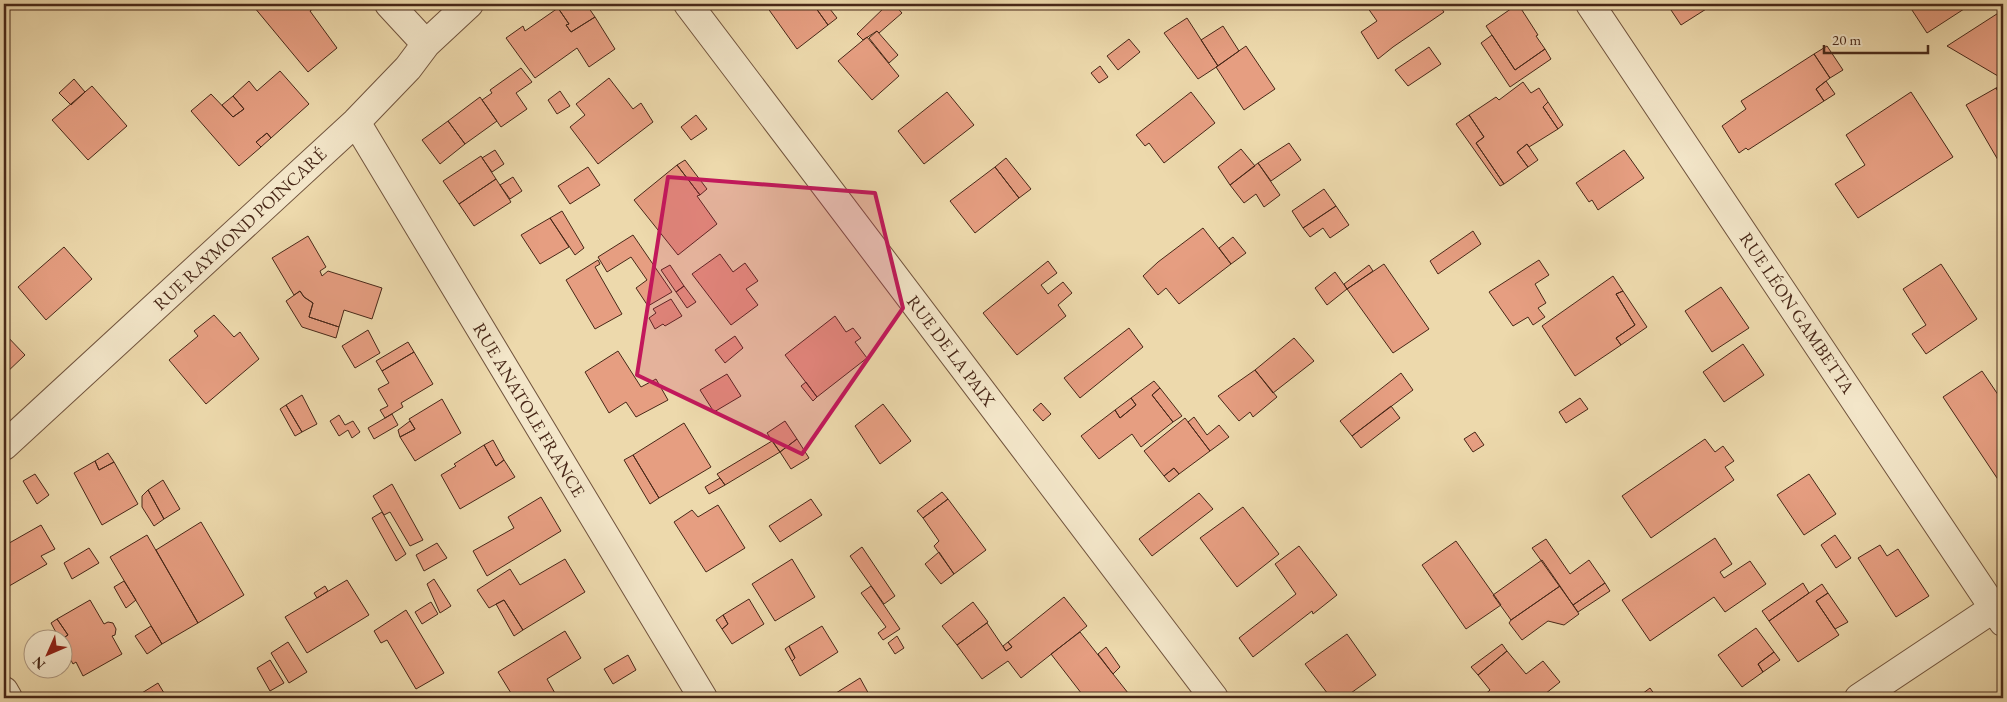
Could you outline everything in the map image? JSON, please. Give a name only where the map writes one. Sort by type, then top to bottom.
[{"type":"street","points":[[388,4],[426,44]]},
{"type":"street","name":"RUE RAYMOND POINCARÉ","points":[[4,446],[356,122],[408,68],[426,44],[469,4]]},
{"type":"street","name":"RUE DE LA PAIX","points":[[688,4],[1214,698]]},
{"type":"street","name":"RUE LÉON GAMBETTA","points":[[1590,4],[1998,615]]},
{"type":"street","name":"RUE ANATOLE FRANCE","points":[[356,122],[703,698]]},
{"type":"street","points":[[1859,698],[1998,615]]},
{"type":"street","points":[[4,691],[8,698]]},
{"type":"highlighted area","points":[[668,177],[875,193],[903,308],[802,454],[637,375]]},
{"type":"building","points":[[258,4],[315,4],[317,6],[310,11],[337,48],[308,72],[254,7]]},
{"type":"building","points":[[564,4],[586,4],[595,17],[571,32],[566,25],[569,24],[558,8]]},
{"type":"building","points":[[771,4],[813,4],[828,25],[797,49],[767,7]]},
{"type":"building","points":[[813,4],[826,4],[837,18],[828,25]]},
{"type":"building","points":[[888,4],[894,4],[902,13],[879,33],[877,31],[863,40],[857,34]]},
{"type":"building","points":[[1365,4],[1438,4],[1444,12],[1378,59],[1361,32],[1377,21]]},
{"type":"building","points":[[1518,4],[1545,49],[1515,70],[1486,26]]},
{"type":"building","points":[[1667,4],[1714,4],[1681,25]]},
{"type":"building","points":[[1908,4],[1960,4],[1964,9],[1927,33]]},
{"type":"building","points":[[558,8],[569,24],[566,25],[571,32],[595,17],[615,49],[589,67],[577,48],[535,78],[506,38],[523,26],[525,31]]},
{"type":"building","points":[[2003,10],[2003,79],[1947,46]]},
{"type":"building","points":[[1187,18],[1218,66],[1198,79],[1164,33]]},
{"type":"building","points":[[1223,26],[1239,51],[1218,66],[1201,40]]},
{"type":"building","points":[[877,31],[898,55],[889,63],[869,38]]},
{"type":"building","points":[[1492,35],[1515,70],[1545,49],[1551,59],[1510,87],[1481,43]]},
{"type":"building","points":[[867,37],[899,76],[872,100],[838,61]]},
{"type":"building","points":[[1129,39],[1140,52],[1118,70],[1107,56]]},
{"type":"building","points":[[1246,46],[1275,89],[1244,110],[1216,67]]},
{"type":"building","points":[[1827,46],[1843,70],[1830,78],[1814,54]]},
{"type":"building","points":[[1429,47],[1441,64],[1408,86],[1395,70]]},
{"type":"building","points":[[1814,54],[1830,78],[1816,89],[1824,101],[1748,150],[1746,148],[1739,153],[1722,126],[1746,109],[1741,101]]},
{"type":"building","points":[[1100,66],[1108,77],[1099,83],[1091,73]]},
{"type":"building","points":[[521,68],[532,82],[516,93],[527,109],[501,127],[482,100],[492,93],[490,90]]},
{"type":"building","points":[[280,71],[309,104],[271,138],[267,133],[256,142],[261,147],[239,166],[191,111],[211,94],[233,117],[244,109],[233,96],[249,81],[257,91]]},
{"type":"building","points":[[609,78],[633,109],[641,103],[653,122],[598,164],[570,127],[585,115],[576,104]]},
{"type":"building","points":[[74,79],[85,92],[71,105],[59,93]]},
{"type":"building","points":[[1826,81],[1835,94],[1824,101],[1816,89]]},
{"type":"building","points":[[1523,82],[1531,93],[1539,88],[1548,102],[1543,107],[1558,129],[1529,147],[1527,144],[1517,152],[1528,167],[1504,184],[1476,143],[1484,137],[1469,115],[1496,97],[1499,100]]},
{"type":"building","points":[[2003,83],[2003,100],[1996,88]]},
{"type":"building","points":[[92,86],[127,126],[88,160],[52,120]]},
{"type":"building","points":[[1996,88],[2003,100],[2003,157],[1998,160],[1966,105]]},
{"type":"building","points":[[560,91],[570,106],[557,114],[548,100]]},
{"type":"building","points":[[947,92],[974,125],[924,164],[898,131]]},
{"type":"building","points":[[1191,92],[1215,123],[1164,163],[1149,143],[1145,146],[1136,135]]},
{"type":"building","points":[[1911,92],[1953,157],[1858,218],[1835,184],[1865,165],[1846,135]]},
{"type":"building","points":[[233,96],[244,109],[233,117],[222,105]]},
{"type":"building","points":[[480,97],[497,121],[465,144],[448,121]]},
{"type":"building","points":[[1548,102],[1563,125],[1558,129],[1543,107]]},
{"type":"building","points":[[696,115],[707,129],[691,140],[681,127]]},
{"type":"building","points":[[1469,115],[1484,137],[1476,143],[1504,184],[1500,186],[1456,124]]},
{"type":"building","points":[[448,121],[465,144],[440,164],[422,140]]},
{"type":"building","points":[[267,133],[271,138],[261,147],[256,142]]},
{"type":"building","points":[[1289,143],[1301,160],[1271,181],[1258,163]]},
{"type":"building","points":[[1527,144],[1538,160],[1528,167],[1517,152]]},
{"type":"building","points":[[1241,149],[1255,166],[1230,185],[1218,167]]},
{"type":"building","points":[[495,150],[504,164],[492,172],[482,158]]},
{"type":"building","points":[[1624,150],[1644,178],[1598,210],[1592,200],[1589,202],[1576,183]]},
{"type":"building","points":[[481,156],[496,179],[459,204],[443,181]]},
{"type":"building","points":[[1006,158],[1031,189],[1019,198],[995,167]]},
{"type":"building","points":[[685,160],[707,189],[700,195],[677,165]]},
{"type":"building","points":[[1258,163],[1280,195],[1264,207],[1256,194],[1244,203],[1230,185]]},
{"type":"building","points":[[677,165],[700,195],[697,196],[717,224],[678,255],[634,200]]},
{"type":"building","points":[[588,167],[600,185],[570,204],[558,186]]},
{"type":"building","points":[[995,167],[1019,198],[975,233],[950,201]]},
{"type":"building","points":[[513,177],[522,191],[510,199],[500,185]]},
{"type":"building","points":[[496,179],[511,202],[474,226],[459,204]]},
{"type":"building","points":[[1324,189],[1336,206],[1303,228],[1292,211]]},
{"type":"building","points":[[1336,206],[1349,225],[1330,238],[1323,228],[1310,237],[1303,228]]},
{"type":"building","points":[[562,211],[584,248],[575,255],[550,218]]},
{"type":"building","points":[[550,218],[569,247],[540,264],[521,235]]},
{"type":"building","points":[[1203,228],[1231,264],[1179,304],[1166,288],[1158,295],[1143,276],[1158,262]]},
{"type":"building","points":[[1473,231],[1481,244],[1438,274],[1430,261]]},
{"type":"building","points":[[633,235],[672,292],[648,306],[636,288],[647,280],[631,257],[607,272],[598,257]]},
{"type":"building","points":[[308,236],[326,267],[320,271],[322,276],[328,271],[382,288],[372,319],[344,310],[339,327],[309,317],[313,303],[304,297],[300,291],[294,295],[272,258]]},
{"type":"building","points":[[1233,237],[1246,253],[1231,264],[1219,248]]},
{"type":"building","points":[[64,247],[92,279],[46,320],[18,287]]},
{"type":"building","points":[[720,254],[733,272],[745,263],[758,281],[746,289],[758,305],[731,325],[692,274]]},
{"type":"building","points":[[598,260],[600,264],[595,267],[622,314],[595,329],[566,280]]},
{"type":"building","points":[[1539,260],[1549,275],[1535,284],[1546,303],[1538,308],[1545,317],[1533,325],[1528,317],[1513,326],[1489,292]]},
{"type":"building","points":[[1048,261],[1057,273],[1041,285],[1048,294],[1063,282],[1072,293],[1058,305],[1066,316],[1017,355],[983,313]]},
{"type":"building","points":[[1384,264],[1429,329],[1393,353],[1347,289]]},
{"type":"building","points":[[1941,264],[1977,319],[1926,354],[1912,334],[1926,325],[1903,289]]},
{"type":"building","points":[[670,265],[684,286],[676,292],[661,270]]},
{"type":"building","points":[[1369,265],[1373,271],[1347,289],[1344,284]]},
{"type":"building","points":[[1335,272],[1347,289],[1327,305],[1315,288]]},
{"type":"building","points":[[1613,276],[1623,291],[1616,294],[1635,325],[1616,338],[1621,345],[1575,376],[1542,326]]},
{"type":"building","points":[[684,286],[696,302],[687,308],[676,292]]},
{"type":"building","points":[[1721,287],[1749,328],[1712,352],[1685,311]]},
{"type":"building","points":[[300,291],[304,297],[313,303],[309,317],[339,327],[336,338],[302,327],[286,301]]},
{"type":"building","points":[[1623,291],[1647,327],[1621,345],[1616,338],[1635,325],[1616,294]]},
{"type":"building","points":[[671,299],[682,316],[665,326],[663,324],[655,329],[649,318],[656,313],[653,309]]},
{"type":"building","points":[[214,315],[234,337],[240,332],[259,359],[206,404],[169,360],[198,336],[194,331]]},
{"type":"building","points":[[835,316],[846,332],[853,328],[861,338],[855,342],[867,358],[817,397],[785,355]]},
{"type":"building","points":[[1129,328],[1143,347],[1080,398],[1064,378]]},
{"type":"building","points":[[368,330],[380,353],[355,368],[342,346]]},
{"type":"building","points":[[4,333],[25,355],[4,375]]},
{"type":"building","points":[[735,336],[743,348],[725,363],[715,350]]},
{"type":"building","points":[[1294,338],[1314,361],[1273,393],[1255,370]]},
{"type":"building","points":[[408,342],[414,352],[382,371],[376,361]]},
{"type":"building","points":[[1743,344],[1764,375],[1724,402],[1703,372]]},
{"type":"building","points":[[618,351],[641,387],[656,379],[668,400],[636,417],[626,402],[609,413],[585,372]]},
{"type":"building","points":[[414,352],[433,384],[401,403],[403,407],[385,418],[380,410],[388,406],[378,389],[389,383],[382,371]]},
{"type":"building","points":[[1255,370],[1277,397],[1253,417],[1250,412],[1239,421],[1218,396]]},
{"type":"building","points":[[1982,371],[2003,402],[2003,487],[1943,397]]},
{"type":"building","points":[[1401,373],[1413,390],[1352,436],[1340,421]]},
{"type":"building","points":[[727,374],[741,396],[714,412],[700,390]]},
{"type":"building","points":[[1154,381],[1160,388],[1152,395],[1173,422],[1141,447],[1132,434],[1099,459],[1081,436],[1115,410],[1120,418],[1136,405],[1131,398]]},
{"type":"building","points":[[806,382],[817,397],[813,401],[801,386]]},
{"type":"building","points":[[1160,388],[1182,416],[1173,422],[1152,395]]},
{"type":"building","points":[[302,395],[317,424],[302,432],[286,405]]},
{"type":"building","points":[[1131,398],[1136,405],[1120,418],[1115,410]]},
{"type":"building","points":[[1580,398],[1588,409],[1566,423],[1559,412]]},
{"type":"building","points":[[442,399],[461,433],[415,461],[400,437],[415,429],[409,419]]},
{"type":"building","points":[[1041,403],[1051,414],[1043,421],[1033,410]]},
{"type":"building","points":[[883,404],[911,441],[880,464],[855,426]]},
{"type":"building","points":[[286,405],[302,432],[295,436],[280,409]]},
{"type":"building","points":[[1391,406],[1400,418],[1361,448],[1352,436]]},
{"type":"building","points":[[392,414],[398,425],[374,439],[368,428]]},
{"type":"building","points":[[339,415],[345,425],[353,421],[360,432],[352,438],[348,430],[339,436],[330,421]]},
{"type":"building","points":[[1194,417],[1207,435],[1219,425],[1229,437],[1210,451],[1188,422]]},
{"type":"building","points":[[1185,418],[1210,451],[1179,474],[1174,468],[1164,476],[1144,451]]},
{"type":"building","points":[[410,421],[415,429],[400,437],[398,430]]},
{"type":"building","points":[[785,421],[797,439],[780,452],[767,433]]},
{"type":"building","points":[[684,423],[711,467],[659,498],[633,455]]},
{"type":"building","points":[[1475,432],[1484,445],[1473,452],[1464,439]]},
{"type":"building","points":[[797,439],[809,458],[791,469],[780,452]]},
{"type":"building","points":[[1705,439],[1715,452],[1723,446],[1734,461],[1725,467],[1734,480],[1651,538],[1622,496]]},
{"type":"building","points":[[493,440],[504,460],[496,466],[484,445]]},
{"type":"building","points":[[772,441],[780,452],[725,485],[717,474]]},
{"type":"building","points":[[484,445],[496,466],[504,460],[515,477],[460,509],[441,475],[456,466],[454,464]]},
{"type":"building","points":[[108,453],[114,462],[99,470],[95,461]]},
{"type":"building","points":[[633,455],[659,498],[650,504],[624,460]]},
{"type":"building","points":[[95,461],[99,470],[114,462],[138,504],[102,525],[74,473]]},
{"type":"building","points":[[1174,468],[1179,474],[1169,482],[1164,476]]},
{"type":"building","points":[[35,474],[49,495],[37,504],[23,481]]},
{"type":"building","points":[[1809,474],[1836,514],[1804,535],[1777,495]]},
{"type":"building","points":[[720,478],[725,485],[709,494],[705,487]]},
{"type":"building","points":[[163,480],[180,509],[164,519],[148,490]]},
{"type":"building","points":[[392,484],[423,540],[410,546],[390,512],[384,515],[373,496]]},
{"type":"building","points":[[148,490],[164,519],[154,526],[142,507],[142,496]]},
{"type":"building","points":[[942,492],[948,499],[923,518],[917,511]]},
{"type":"building","points":[[1199,493],[1213,509],[1152,556],[1139,539]]},
{"type":"building","points":[[541,497],[561,531],[487,576],[473,551],[514,528],[508,517]]},
{"type":"building","points":[[811,499],[822,515],[780,542],[769,526]]},
{"type":"building","points":[[948,499],[986,550],[954,574],[934,546],[939,541],[923,518]]},
{"type":"building","points":[[718,505],[745,548],[706,572],[674,522],[692,510],[698,517]]},
{"type":"building","points":[[1243,507],[1279,554],[1237,587],[1200,538]]},
{"type":"building","points":[[382,512],[406,554],[396,561],[372,518]]},
{"type":"building","points":[[201,522],[244,595],[198,623],[156,550]]},
{"type":"building","points":[[41,525],[55,549],[41,556],[47,564],[4,589],[4,546]]},
{"type":"building","points":[[147,535],[198,623],[162,644],[110,557]]},
{"type":"building","points":[[1835,535],[1851,558],[1836,568],[1821,545]]},
{"type":"building","points":[[1715,538],[1732,564],[1720,572],[1724,578],[1750,561],[1766,584],[1725,612],[1714,597],[1650,641],[1622,600]]},
{"type":"building","points":[[1546,539],[1570,574],[1589,560],[1605,583],[1573,605],[1532,548]]},
{"type":"building","points":[[1456,541],[1501,605],[1466,629],[1422,565]]},
{"type":"building","points":[[437,543],[447,558],[424,571],[416,555]]},
{"type":"building","points":[[1880,545],[1887,556],[1898,549],[1929,596],[1896,617],[1858,558]]},
{"type":"building","points":[[1299,546],[1337,595],[1313,614],[1312,611],[1253,657],[1239,638],[1296,594],[1275,564]]},
{"type":"building","points":[[862,547],[895,596],[884,604],[850,556]]},
{"type":"building","points":[[89,548],[99,563],[72,579],[64,563]]},
{"type":"building","points":[[939,552],[954,574],[941,584],[925,564]]},
{"type":"building","points":[[565,559],[585,592],[523,630],[504,600],[489,608],[477,590],[510,569],[520,585]]},
{"type":"building","points":[[792,559],[815,597],[775,621],[752,584]]},
{"type":"building","points":[[1542,560],[1560,586],[1511,620],[1493,595]]},
{"type":"building","points":[[434,579],[451,606],[440,613],[427,584]]},
{"type":"building","points":[[347,580],[369,615],[307,653],[285,617]]},
{"type":"building","points":[[124,581],[136,600],[126,608],[114,587]]},
{"type":"building","points":[[1605,583],[1610,591],[1578,612],[1573,605]]},
{"type":"building","points":[[1803,583],[1809,593],[1769,621],[1762,611]]},
{"type":"building","points":[[1822,584],[1828,593],[1816,601],[1839,635],[1798,662],[1769,621]]},
{"type":"building","points":[[325,586],[328,591],[317,598],[314,593]]},
{"type":"building","points":[[871,586],[900,629],[883,640],[878,633],[886,627],[861,593]]},
{"type":"building","points":[[1560,586],[1579,614],[1564,625],[1548,621],[1522,640],[1509,623],[1511,620]]},
{"type":"building","points":[[1828,593],[1848,622],[1835,629],[1816,601]]},
{"type":"building","points":[[1064,597],[1087,626],[1021,678],[1008,661],[982,679],[957,645],[987,623],[1006,651],[1012,647],[1008,642]]},
{"type":"building","points":[[749,599],[764,624],[732,644],[722,629],[728,624],[723,615]]},
{"type":"building","points":[[90,600],[104,624],[108,622],[113,623],[116,629],[115,635],[112,636],[122,654],[83,676],[76,662],[73,664],[72,662],[72,630],[65,630],[57,619]]},
{"type":"building","points":[[504,600],[523,630],[514,636],[496,604]]},
{"type":"building","points":[[431,602],[438,614],[422,624],[415,612]]},
{"type":"building","points":[[973,602],[988,622],[957,645],[942,626]]},
{"type":"building","points":[[406,610],[444,673],[416,689],[387,640],[381,643],[374,631]]},
{"type":"building","points":[[723,615],[728,624],[722,629],[716,620]]},
{"type":"building","points":[[57,619],[65,630],[55,630],[51,623]]},
{"type":"building","points":[[151,626],[162,644],[147,654],[135,636]]},
{"type":"building","points":[[822,626],[838,652],[800,676],[792,661],[795,658],[789,646]]},
{"type":"building","points":[[1756,628],[1774,652],[1758,664],[1763,672],[1742,687],[1718,655]]},
{"type":"building","points":[[565,631],[581,658],[547,679],[556,695],[551,698],[514,698],[498,672]]},
{"type":"building","points":[[1080,632],[1132,698],[1085,698],[1051,654]]},
{"type":"building","points":[[1347,634],[1376,675],[1344,698],[1331,698],[1305,664]]},
{"type":"building","points":[[897,636],[904,648],[895,654],[888,643]]},
{"type":"building","points":[[288,642],[307,672],[289,683],[271,653]]},
{"type":"building","points":[[1008,642],[1012,647],[1006,651],[1003,646]]},
{"type":"building","points":[[1502,644],[1507,651],[1478,675],[1471,667]]},
{"type":"building","points":[[789,646],[795,658],[792,661],[785,649]]},
{"type":"building","points":[[1106,647],[1120,667],[1113,674],[1098,654]]},
{"type":"building","points":[[1507,651],[1526,674],[1543,661],[1560,682],[1540,698],[1482,697],[1490,690],[1478,675]]},
{"type":"building","points":[[1774,652],[1780,660],[1763,672],[1758,664]]},
{"type":"building","points":[[628,655],[636,670],[613,684],[604,669]]},
{"type":"building","points":[[270,660],[284,683],[270,691],[257,668]]},
{"type":"building","points":[[860,678],[871,698],[828,698]]},
{"type":"building","points":[[158,683],[167,698],[129,698],[136,694],[137,696]]},
{"type":"building","points":[[1650,688],[1657,698],[1645,698],[1642,694]]}]
